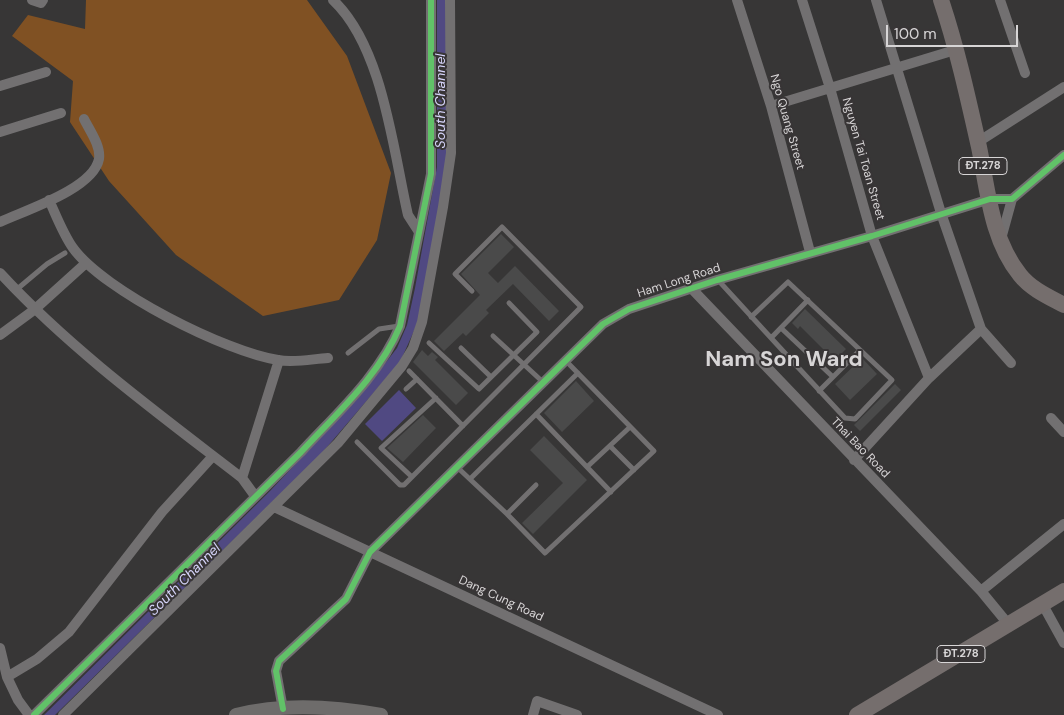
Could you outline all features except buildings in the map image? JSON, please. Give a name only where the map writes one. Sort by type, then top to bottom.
[{"type":"main road","name":"ĐT.278","points":[[941,0],[978,142],[992,218],[1000,242],[1021,276],[1044,295],[1064,305]]},
{"type":"main road","name":"ĐT.278","points":[[857,715],[1064,591]]},
{"type":"main road","points":[[236,715],[329,708],[381,715]]},
{"type":"street","points":[[32,0],[41,3],[42,0]]},
{"type":"street","points":[[333,0],[346,11],[362,37],[373,64],[408,215],[419,232]]},
{"type":"street","points":[[34,715],[340,411],[387,353],[400,326],[429,186],[432,159],[431,0]]},
{"type":"street","points":[[63,715],[338,443],[394,376],[408,356],[420,329],[444,207],[451,153],[450,0]]},
{"type":"street","name":"Ngo Quang Street","points":[[737,0],[771,106],[810,252]]},
{"type":"street","name":"Nguyen Tai Toan Street","points":[[802,0],[830,88],[872,236],[929,378]]},
{"type":"street","points":[[876,0],[941,213],[981,329],[1011,363]]},
{"type":"street","points":[[1000,0],[1025,73]]},
{"type":"street","points":[[771,106],[955,50]]},
{"type":"street","points":[[0,86],[46,72]]},
{"type":"street","points":[[978,142],[1064,87]]},
{"type":"street","points":[[0,132],[61,113]]},
{"type":"street","points":[[0,222],[81,183],[96,165],[99,158],[98,148],[84,119]]},
{"type":"street","points":[[1000,242],[1012,199],[1064,155]]},
{"type":"street","name":"Ham Long Road","points":[[281,711],[276,666],[346,599],[370,552],[567,362],[603,324],[620,313],[717,280],[810,252],[872,236],[990,199],[1012,199]]},
{"type":"street","points":[[49,200],[72,247],[86,263],[139,300],[200,334],[234,348],[279,360],[328,358]]},
{"type":"street","points":[[0,335],[34,310],[86,263]]},
{"type":"street","points":[[0,273],[34,310],[212,456],[242,478],[255,496]]},
{"type":"street","name":"Thai Bao Road","points":[[692,289],[981,591],[1009,625]]},
{"type":"street","points":[[854,460],[929,378],[981,329]]},
{"type":"street","points":[[242,478],[279,360]]},
{"type":"street","points":[[1051,418],[1064,432]]},
{"type":"street","points":[[7,677],[37,659],[69,632],[156,519],[212,456]]},
{"type":"street","name":"Dang Cung Road","points":[[274,507],[718,715]]},
{"type":"street","points":[[981,591],[1064,524]]},
{"type":"street","points":[[1042,605],[1064,644]]},
{"type":"street","points":[[0,648],[7,677],[29,715]]},
{"type":"street","points":[[533,715],[537,701],[577,715]]},
{"type":"lane","points":[[357,442],[400,484],[404,485],[581,307],[502,227],[455,274],[472,291]]},
{"type":"lane","points":[[16,290],[47,264],[65,253]]},
{"type":"lane","points":[[717,280],[751,317],[820,391],[844,418],[855,419],[892,380],[788,282],[751,317]]},
{"type":"lane","points":[[771,338],[808,300]]},
{"type":"lane","points":[[429,343],[479,389],[537,332],[509,304]]},
{"type":"lane","points":[[348,353],[379,329],[400,326]]},
{"type":"lane","points":[[781,328],[833,377]]},
{"type":"lane","points":[[493,336],[544,384]]},
{"type":"lane","points":[[461,348],[492,377]]},
{"type":"lane","points":[[820,391],[860,350]]},
{"type":"lane","points":[[458,468],[545,553],[654,451],[567,362]]},
{"type":"lane","points":[[409,371],[463,426]]},
{"type":"lane","points":[[470,479],[578,373]]},
{"type":"lane","points":[[406,389],[417,379]]},
{"type":"lane","points":[[412,477],[381,448],[436,398]]},
{"type":"lane","points":[[536,414],[610,492]]},
{"type":"lane","points":[[587,467],[630,427]]},
{"type":"lane","points":[[610,446],[634,470]]},
{"type":"lane","points":[[507,514],[536,486]]},
{"type":"shaded area","points":[[86,0],[307,0],[347,56],[391,173],[377,240],[339,300],[263,316],[176,255],[109,181],[70,122],[73,81],[12,36],[28,15],[85,29]]},
{"type":"water","name":"South Channel","points":[[437,0],[446,0],[446,167],[418,322],[400,362],[321,454],[55,715],[44,715],[270,491],[359,397],[397,348],[407,325],[437,167]]},
{"type":"water","points":[[399,390],[416,408],[382,441],[365,424]]},
{"type":"cycle path","points":[[34,715],[301,452],[356,393],[381,361],[391,344],[400,326],[431,174],[431,0]]},
{"type":"cycle path","points":[[283,709],[276,671],[279,661],[346,599],[370,552],[603,324],[629,309],[717,280],[872,236],[990,199],[1012,199],[1064,155]]},
{"type":"district","name":"Nam Son Ward","points":[[784,360]]}]
